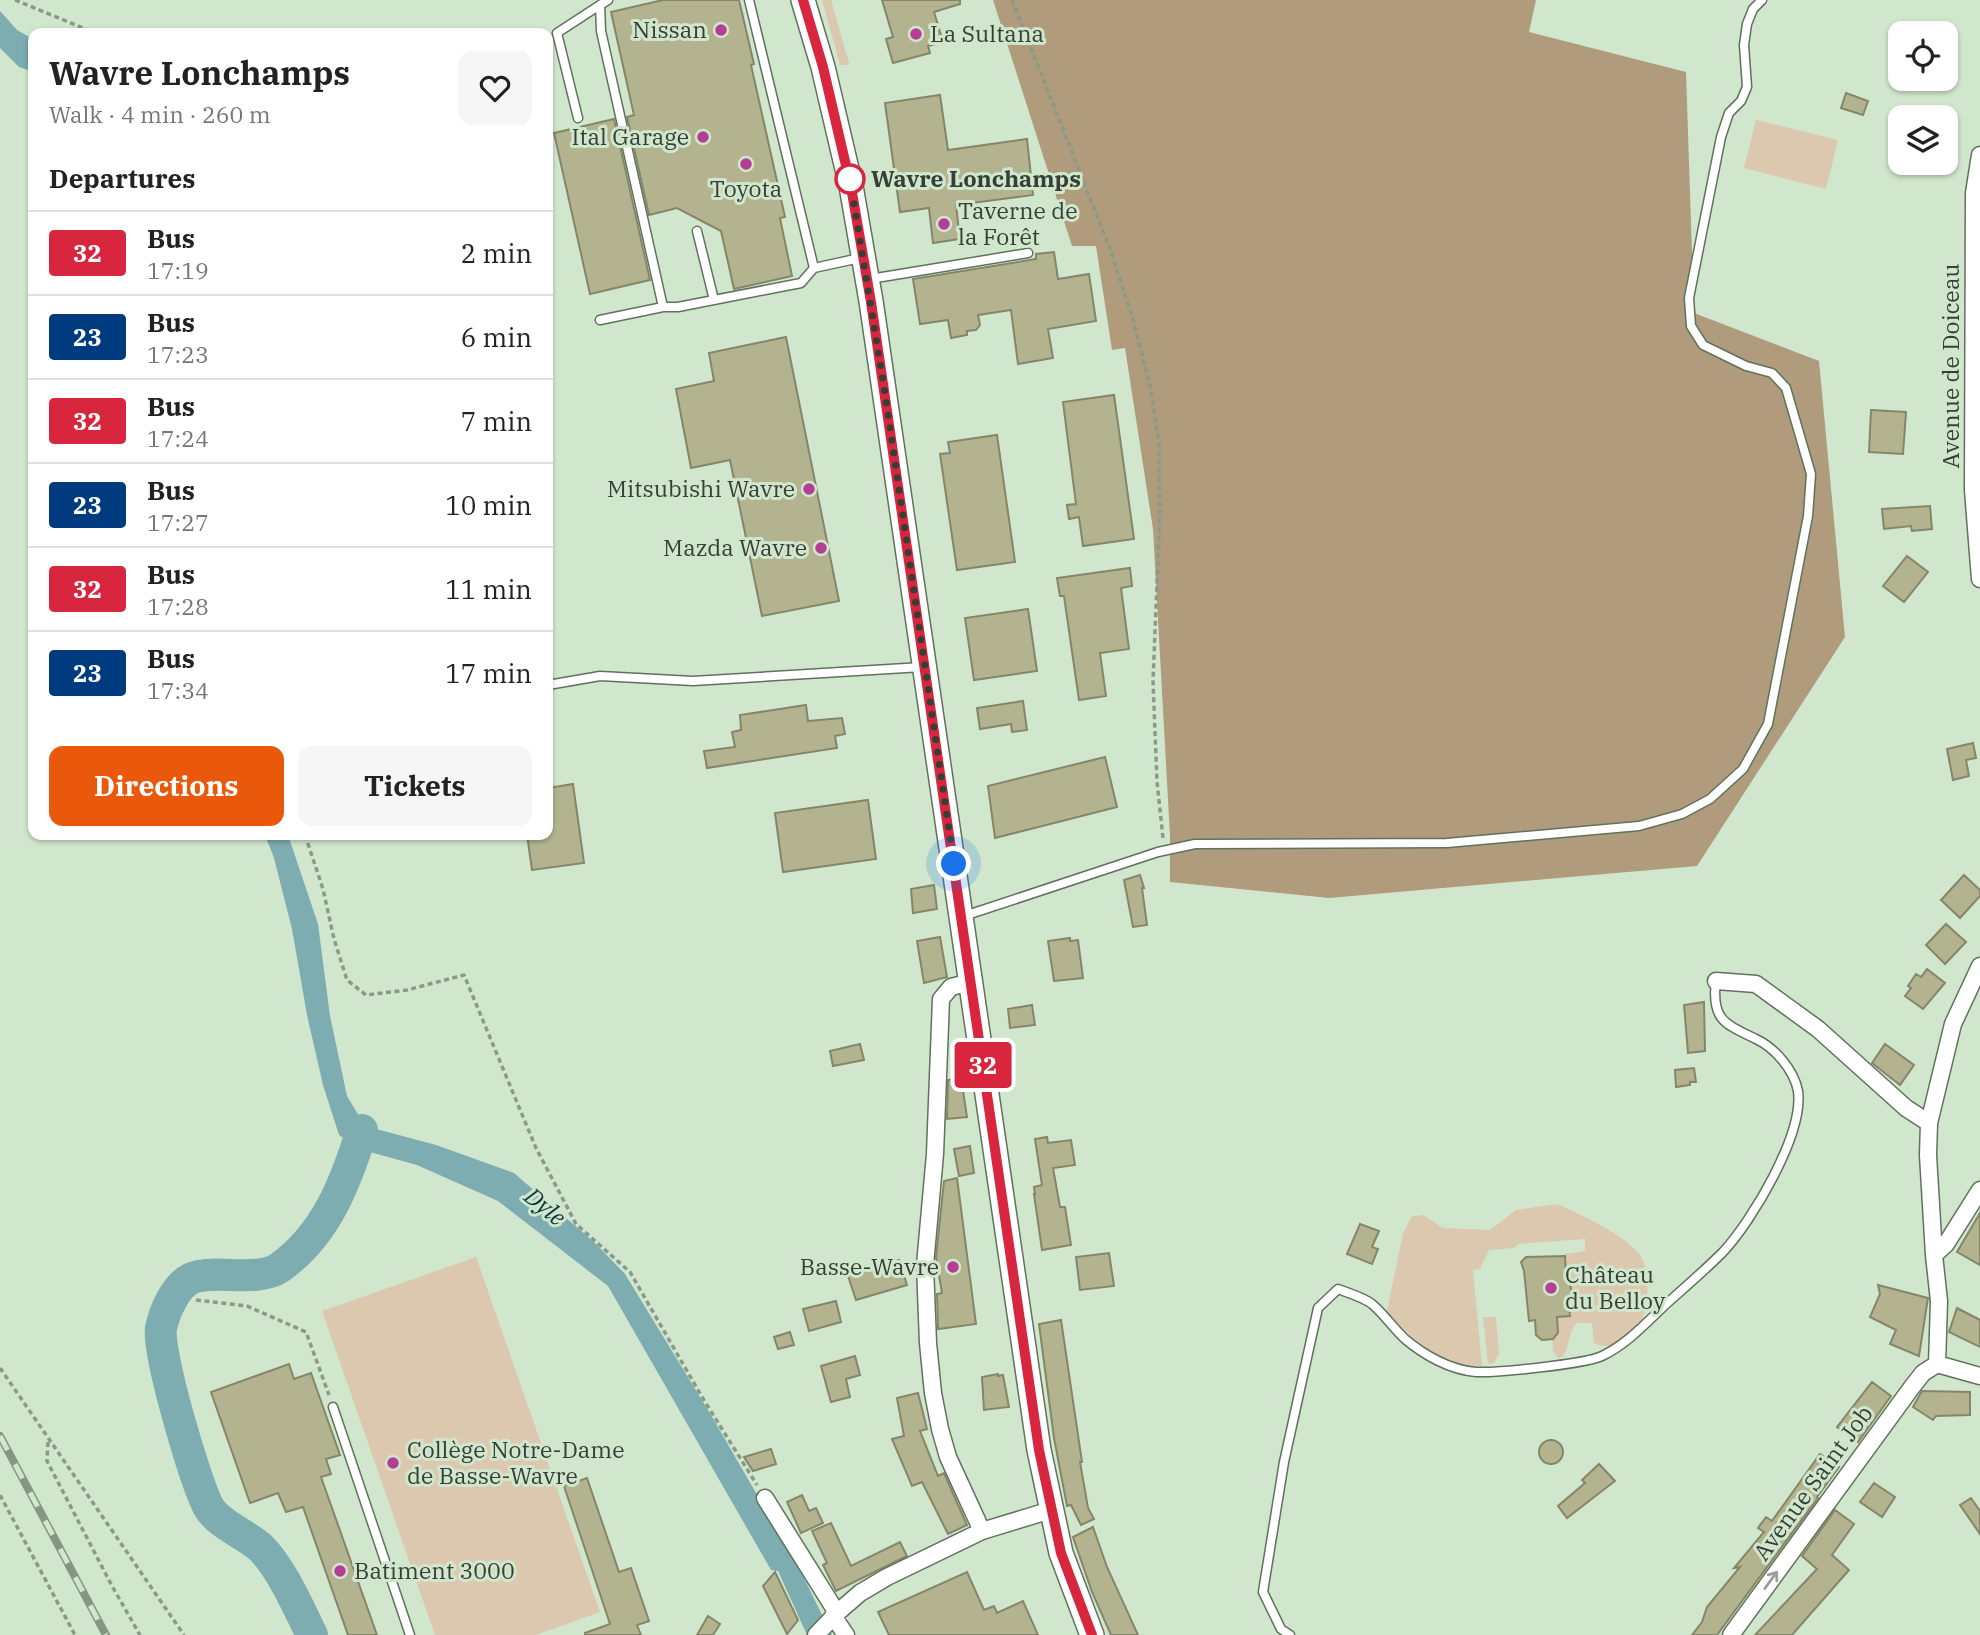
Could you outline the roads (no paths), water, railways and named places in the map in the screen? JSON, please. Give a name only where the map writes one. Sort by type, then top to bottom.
[{"type":"main road","points":[[803,0],[823,67],[851,187],[865,268],[1029,1385],[1051,1510],[1061,1553],[1092,1635]]},
{"type":"street","name":"Avenue de Doiceau","points":[[1980,155],[1974,193],[1973,490],[1980,579]]},
{"type":"street","points":[[1980,965],[1953,1024],[1929,1124],[1928,1155],[1939,1301],[1937,1364],[1980,1376]]},
{"type":"street","points":[[1716,981],[1756,984],[1818,1029],[1906,1108],[1929,1124]]},
{"type":"street","points":[[971,982],[951,987],[941,999],[935,1154],[925,1265],[928,1343],[940,1429],[948,1457],[982,1531]]},
{"type":"street","points":[[1934,1255],[1946,1244],[1980,1190]]},
{"type":"street","name":"Avenue Saint Job","points":[[1731,1635],[1912,1387],[1923,1373],[1937,1364]]},
{"type":"street","points":[[765,1498],[832,1617],[846,1635]]},
{"type":"street","points":[[816,1635],[860,1593],[887,1577],[982,1531],[1051,1510]]},
{"type":"lane","points":[[748,0],[814,268]]},
{"type":"lane","points":[[961,917],[1166,850],[1195,844],[1447,843],[1639,826],[1682,814],[1701,804],[1743,769],[1768,724],[1808,516],[1811,474],[1786,388],[1772,373],[1746,366],[1703,345],[1691,326],[1689,298],[1721,137],[1729,113],[1741,101],[1747,87],[1744,46],[1747,24],[1753,9],[1762,0]]},
{"type":"lane","points":[[578,118],[557,33],[604,3]]},
{"type":"lane","points":[[604,3],[601,31],[663,307]]},
{"type":"lane","points":[[697,232],[714,300]]},
{"type":"lane","points":[[600,320],[801,283],[814,268],[865,268],[1028,253]]},
{"type":"lane","points":[[553,684],[600,676],[694,681],[925,667]]},
{"type":"lane","points":[[1290,1635],[1281,1629],[1264,1592],[1284,1462],[1318,1308],[1338,1289],[1370,1303],[1406,1339],[1445,1365],[1476,1372],[1600,1357],[1627,1341],[1724,1250],[1759,1202],[1791,1139],[1797,1115],[1798,1090],[1790,1071],[1776,1052],[1759,1040],[1731,1028],[1721,1018],[1716,1008],[1716,981]]},
{"type":"lane","points":[[334,1407],[410,1635]]},
{"type":"water","points":[[0,11],[17,30],[28,36],[28,70],[19,67],[0,48]]},
{"type":"water","name":"Dyle","points":[[267,840],[290,840],[318,924],[330,1016],[347,1096],[365,1126],[436,1145],[514,1173],[594,1242],[625,1274],[797,1564],[832,1635],[807,1635],[778,1571],[771,1570],[608,1286],[498,1201],[417,1165],[359,1149],[339,1135],[323,1085],[292,929]]},
{"type":"waterway","points":[[312,1635],[290,1590],[269,1557],[255,1543],[225,1524],[208,1506],[186,1445],[165,1363],[161,1328],[165,1313],[177,1291],[189,1280],[204,1275],[270,1272],[295,1255],[310,1240],[332,1206],[349,1169],[362,1130]]},
{"type":"railway","points":[[0,1436],[106,1635]]},
{"type":"place","name":"Nissan","points":[[721,30]]},
{"type":"place","name":"La Sultana","points":[[916,34]]},
{"type":"place","name":"Ital Garage","points":[[703,137]]},
{"type":"place","name":"Toyota","points":[[746,164]]},
{"type":"place","name":"Wavre Lonchamps","points":[[850,179]]},
{"type":"place","name":"Taverne de la Forêt","points":[[944,224]]},
{"type":"place","name":"Mitsubishi Wavre","points":[[809,489]]},
{"type":"place","name":"Mazda Wavre","points":[[821,548]]},
{"type":"place","name":"Basse-Wavre","points":[[953,1267]]},
{"type":"place","name":"Château du Belloy","points":[[1551,1288]]},
{"type":"place","name":"Collège Notre-Dame de Basse-Wavre","points":[[393,1463]]},
{"type":"place","name":"Batiment 3000","points":[[340,1571]]}]
